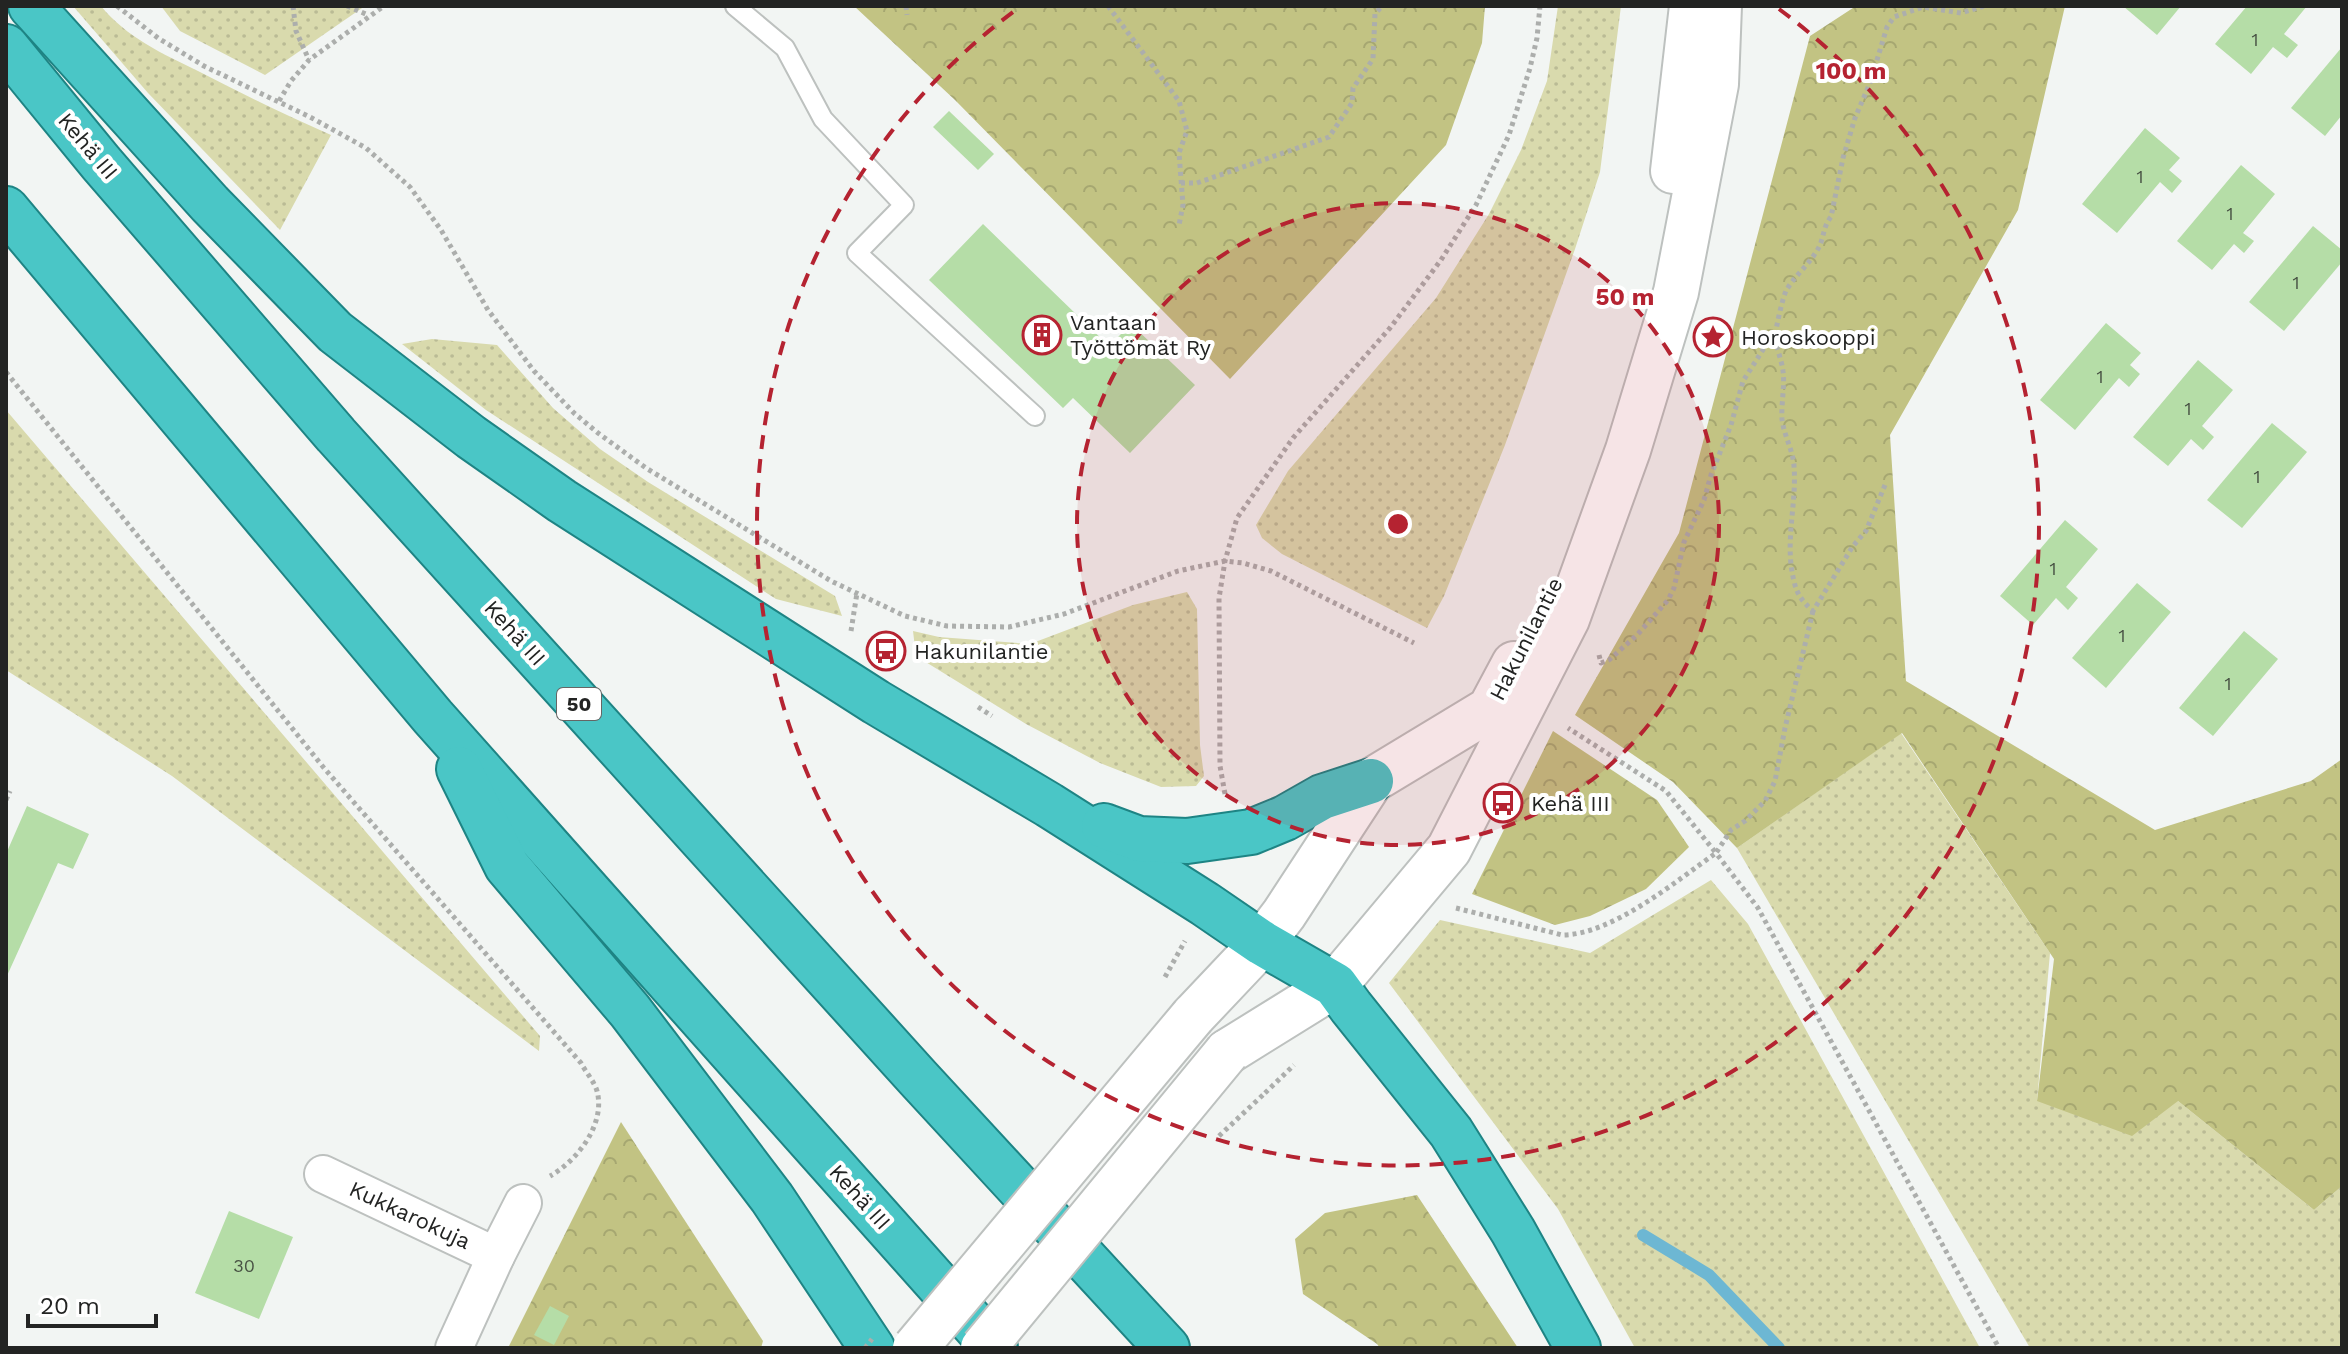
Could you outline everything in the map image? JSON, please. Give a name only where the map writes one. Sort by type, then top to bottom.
[{"type":"highway","points":[[31,6],[210,204],[335,332],[471,437],[562,501],[876,702],[1049,805],[1262,943],[1335,985],[1451,1132],[1513,1231],[1578,1348]]},
{"type":"highway","name":"Kehä III","points":[[6,47],[101,163],[336,435],[907,1067],[1167,1348]]},
{"type":"highway","name":"Kehä III","points":[[6,209],[433,717],[995,1348]]},
{"type":"highway","points":[[433,717],[507,866],[630,1011],[772,1198],[872,1348]]},
{"type":"highway","points":[[1049,805],[1139,839],[1187,841],[1251,832],[1285,818],[1322,797],[1371,781]]},
{"type":"main road","name":"Hakunilantie","points":[[915,1348],[1193,1016],[1262,943],[1371,781],[1490,709],[1558,578],[1641,324],[1669,201],[1692,6]]},
{"type":"main road","name":"Hakunilantie","points":[[983,1348],[1227,1052],[1335,985],[1449,849],[1567,619],[1628,450],[1676,292],[1716,84],[1719,6]]},
{"type":"street","name":"Kukkarokuja","points":[[323,1174],[496,1256]]},
{"type":"street","points":[[454,1348],[523,1203]]},
{"type":"lane","points":[[735,6],[785,48],[823,119],[904,205],[857,253],[1035,416]]},
{"type":"path","points":[[117,6],[158,38],[204,66],[337,130],[366,148],[410,187],[441,230],[488,310],[534,371],[598,433],[646,468],[831,581],[905,616],[947,626],[1009,627],[1064,614],[1178,571],[1225,561],[1271,571],[1414,643]]},
{"type":"path","points":[[293,6],[296,31],[309,60]]},
{"type":"path","points":[[347,6],[370,15]]},
{"type":"path","points":[[279,101],[309,60],[384,6]]},
{"type":"path","points":[[906,6],[907,15]]},
{"type":"path","points":[[1108,6],[1179,101],[1187,131],[1179,153],[1183,205],[1179,225]]},
{"type":"path","points":[[1181,183],[1197,183],[1329,137],[1352,103],[1353,88],[1373,59],[1375,14],[1382,6]]},
{"type":"path","points":[[1227,805],[1220,766],[1219,598],[1237,518],[1293,438],[1390,328],[1441,260],[1476,205],[1509,135],[1530,68],[1540,6]]},
{"type":"path","points":[[1813,611],[1801,600],[1790,560],[1794,460],[1782,419],[1783,372],[1775,338],[1785,294],[1819,245],[1831,217],[1843,158],[1887,27],[1894,17],[1923,7],[1961,13],[1984,6]]},
{"type":"path","points":[[1599,647],[1599,658],[1604,663],[1637,635],[1668,600],[1674,588],[1684,542],[1704,500],[1743,381],[1766,345],[1775,338]]},
{"type":"path","points":[[6,372],[324,768],[581,1063],[597,1091],[598,1115],[589,1138],[561,1169],[537,1183],[523,1203]]},
{"type":"path","points":[[1447,906],[1562,935],[1575,935],[1594,930],[1654,897],[1716,853],[1731,830],[1765,801],[1775,781],[1813,611],[1853,546],[1866,531],[1885,485]]},
{"type":"path","points":[[851,631],[857,593]]},
{"type":"path","points":[[978,707],[1004,723]]},
{"type":"path","points":[[1568,728],[1666,791],[1758,908],[1999,1348]]},
{"type":"path","points":[[6,800],[10,791]]},
{"type":"path","points":[[1163,982],[1188,936]]},
{"type":"green space","points":[[73,6],[101,6],[133,36],[159,51],[331,135],[280,230],[148,93]]},
{"type":"green space","points":[[161,6],[365,6],[265,75],[180,31]]},
{"type":"green space","points":[[854,6],[1485,6],[1482,43],[1446,145],[1230,379],[955,100]]},
{"type":"green space","points":[[1558,6],[1621,6],[1600,172],[1505,445],[1444,596],[1427,628],[1282,554],[1262,538],[1256,525],[1288,471],[1436,298],[1489,214],[1521,150],[1547,81]]},
{"type":"green space","points":[[1856,6],[2065,6],[2018,210],[1890,435],[1906,681],[2155,830],[2311,781],[2342,759],[2342,1186],[2314,1210],[2178,1101],[2132,1136],[2037,1101],[2054,959],[1902,733],[1737,848],[1673,782],[1575,715],[1679,533],[1810,36]]},
{"type":"green space","points":[[432,339],[497,345],[553,408],[600,449],[648,482],[835,596],[842,616],[776,599],[486,410],[402,344]]},
{"type":"green space","points":[[6,410],[540,1036],[539,1051],[172,776],[6,670]]},
{"type":"green space","points":[[1187,592],[1197,609],[1200,745],[1204,776],[1196,786],[1161,787],[1100,763],[1026,724],[916,656],[913,631],[939,637],[1030,644],[1133,605]]},
{"type":"green space","points":[[1553,731],[1657,800],[1689,847],[1646,889],[1590,916],[1555,925],[1472,894]]},
{"type":"green space","points":[[1901,733],[2050,953],[2037,1101],[2178,1101],[2314,1210],[2342,1186],[2342,1348],[2030,1348],[1737,848]]},
{"type":"green space","points":[[1711,880],[1748,924],[1980,1348],[1635,1348],[1558,1209],[1389,983],[1440,920],[1590,953]]},
{"type":"green space","points":[[621,1122],[763,1341],[761,1348],[508,1348]]},
{"type":"green space","points":[[1417,1195],[1518,1348],[1380,1348],[1303,1294],[1295,1239],[1325,1213]]},
{"type":"building","points":[[2123,6],[2181,6],[2157,35]]},
{"type":"building","points":[[2247,6],[2307,6],[2284,34],[2298,45],[2287,58],[2273,47],[2251,74],[2215,44]]},
{"type":"building","points":[[2342,47],[2342,115],[2325,136],[2291,108]]},
{"type":"building","points":[[949,111],[994,154],[978,170],[933,127]]},
{"type":"building","points":[[2145,128],[2180,158],[2169,170],[2182,181],[2172,193],[2160,182],[2117,233],[2082,204]]},
{"type":"building","points":[[2241,165],[2275,194],[2243,233],[2254,241],[2244,253],[2234,244],[2212,270],[2177,241]]},
{"type":"building","name":"Vantaan Työttömät Ry","points":[[983,224],[1109,346],[1131,324],[1195,385],[1130,453],[1073,398],[1063,408],[929,280]]},
{"type":"building","points":[[2313,226],[2342,250],[2342,262],[2284,331],[2249,302]]},
{"type":"building","points":[[2106,323],[2141,353],[2130,365],[2140,374],[2129,387],[2119,378],[2075,430],[2040,400]]},
{"type":"building","points":[[2198,360],[2233,390],[2202,426],[2214,437],[2203,450],[2191,439],[2168,466],[2133,437]]},
{"type":"building","points":[[2272,423],[2307,452],[2242,528],[2207,500]]},
{"type":"building","points":[[2065,520],[2098,549],[2066,587],[2078,598],[2068,610],[2056,598],[2033,625],[2000,596]]},
{"type":"building","points":[[2137,583],[2171,612],[2106,688],[2072,658]]},
{"type":"building","points":[[2244,631],[2278,659],[2213,736],[2179,708]]},
{"type":"building","points":[[27,806],[89,834],[73,869],[58,863],[6,978],[6,854]]},
{"type":"building","points":[[229,1211],[293,1237],[259,1319],[195,1293]]},
{"type":"building","points":[[550,1306],[569,1316],[554,1345],[534,1335]]},
{"type":"waterway","points":[[1643,1235],[1709,1275],[1779,1348]]},
{"type":"place","name":"Vantaan Työttömät Ry","points":[[1042,335]]},
{"type":"place","name":"Horoskooppi","points":[[1713,337]]},
{"type":"place","name":"Hakunilantie","points":[[886,651]]},
{"type":"place","name":"Kehä III","points":[[1503,803]]}]
